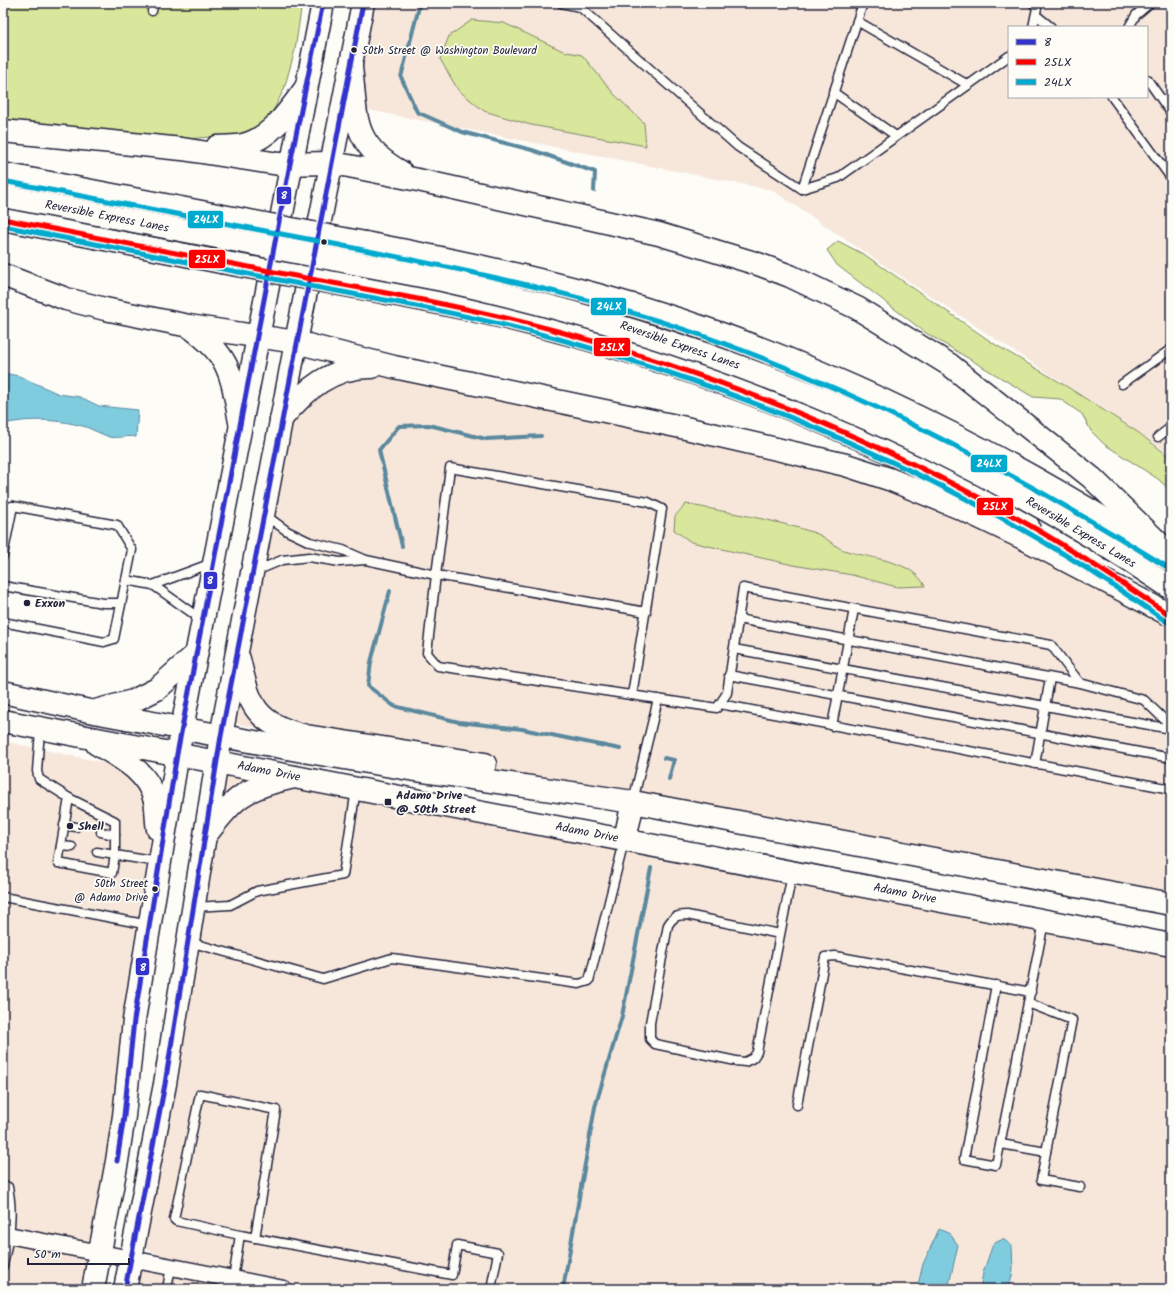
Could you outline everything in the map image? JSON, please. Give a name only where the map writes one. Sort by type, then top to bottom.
[{"type":"main road","points":[[93,1289],[123,1123],[134,1020],[177,754],[290,164],[323,3]]},
{"type":"main road","points":[[126,1289],[165,1084],[216,761],[251,572],[363,3]]},
{"type":"main road","points":[[351,67],[355,117],[368,147],[374,155],[392,168],[418,180]]},
{"type":"main road","points":[[182,149],[244,145],[274,127],[305,89]]},
{"type":"main road","points":[[3,131],[182,149],[290,164],[331,164],[418,180],[692,243],[784,274],[850,304],[922,346],[978,385],[1092,478],[1171,555]]},
{"type":"main road","points":[[3,174],[486,267],[600,296],[682,321],[789,360],[861,390],[955,435],[1086,508],[1171,561]]},
{"type":"main road","name":"Reversible Express Lanes","points":[[3,196],[477,287],[578,313],[713,355],[830,401],[945,454],[1056,515],[1171,588]]},
{"type":"main road","points":[[3,219],[466,309],[562,332],[646,356],[730,385],[790,410],[862,441],[965,491],[1069,549],[1169,615]]},
{"type":"main road","points":[[3,275],[79,303],[189,326],[296,342],[394,367],[681,426],[846,465],[889,479],[960,508],[1022,538],[1169,615]]},
{"type":"main road","points":[[189,326],[206,339],[222,357],[230,374],[240,422]]},
{"type":"main road","points":[[281,418],[305,392],[333,373],[368,367],[394,367]]},
{"type":"main road","points":[[237,650],[247,691],[257,713],[284,730],[306,736],[523,770],[551,788]]},
{"type":"main road","points":[[94,712],[133,701],[157,689],[196,654]]},
{"type":"main road","points":[[3,692],[94,712],[221,736],[409,769],[551,788],[633,802],[1171,904]]},
{"type":"main road","name":"Adamo Drive","points":[[3,721],[793,871],[1171,945]]},
{"type":"main road","points":[[82,736],[124,760],[137,770],[146,780],[155,801],[160,858]]},
{"type":"main road","points":[[204,838],[225,810],[247,791],[268,783],[297,777]]},
{"type":"main road","points":[[625,839],[633,802]]},
{"type":"street","points":[[6,1235],[233,1279],[262,1287],[284,1289]]},
{"type":"lane","points":[[562,3],[580,7],[738,147],[802,189]]},
{"type":"lane","points":[[802,189],[863,3]]},
{"type":"lane","points":[[1032,3],[1037,8],[1033,26]]},
{"type":"lane","points":[[1130,26],[1136,15],[1150,3]]},
{"type":"lane","points":[[1036,15],[1050,26]]},
{"type":"lane","points":[[858,21],[968,85]]},
{"type":"lane","points":[[802,189],[838,178],[1008,57]]},
{"type":"lane","points":[[1148,81],[1171,113]]},
{"type":"lane","points":[[833,92],[896,136]]},
{"type":"lane","points":[[1113,98],[1171,178]]},
{"type":"lane","points":[[1122,384],[1171,349]]},
{"type":"lane","points":[[1158,437],[1171,427]]},
{"type":"lane","points":[[632,695],[662,509],[648,502],[450,468],[427,653],[438,666],[717,708],[726,693],[743,588],[1051,645],[1080,683]]},
{"type":"lane","points":[[3,556],[13,506]]},
{"type":"lane","points":[[3,508],[13,506],[117,525],[132,550],[120,603],[114,639],[104,642],[3,622]]},
{"type":"lane","points":[[263,513],[293,534],[310,542],[342,550],[366,560],[436,575],[646,612]]},
{"type":"lane","points":[[251,572],[282,560],[309,558],[340,562],[366,560]]},
{"type":"lane","points":[[153,585],[213,563]]},
{"type":"lane","points":[[126,580],[153,585],[202,621]]},
{"type":"lane","points":[[3,586],[104,603],[120,603]]},
{"type":"lane","points":[[832,726],[854,609]]},
{"type":"lane","points":[[738,619],[1080,683],[1144,700],[1171,727]]},
{"type":"lane","points":[[734,649],[1045,706],[1171,727]]},
{"type":"lane","points":[[729,675],[1171,758]]},
{"type":"lane","points":[[1035,764],[1050,678]]},
{"type":"lane","points":[[633,802],[658,699]]},
{"type":"lane","points":[[720,704],[1171,790]]},
{"type":"lane","points":[[40,728],[37,771],[40,779],[69,798],[115,821],[115,855],[112,873],[58,863],[69,798]]},
{"type":"lane","points":[[193,907],[230,905],[257,891],[343,875],[357,788]]},
{"type":"lane","points":[[64,825],[76,827]]},
{"type":"lane","points":[[101,832],[115,835]]},
{"type":"lane","points":[[188,942],[323,979],[392,958],[579,984],[589,981],[625,839]]},
{"type":"lane","points":[[61,846],[72,848]]},
{"type":"lane","points":[[97,852],[115,855],[160,858]]},
{"type":"lane","points":[[780,934],[686,915],[677,915],[672,919],[668,926],[651,1015],[649,1032],[650,1039],[655,1044],[736,1061],[746,1062],[753,1058],[756,1052],[793,871]]},
{"type":"lane","points":[[3,897],[149,925]]},
{"type":"lane","points":[[996,986],[964,1159],[996,1165],[1045,920]]},
{"type":"lane","points":[[797,1105],[825,957],[835,956],[1031,992]]},
{"type":"lane","points":[[1028,1003],[1072,1020],[1041,1180],[1080,1187]]},
{"type":"lane","points":[[255,1238],[276,1110],[200,1094],[174,1219],[176,1221],[240,1236],[452,1274],[457,1245],[498,1253],[490,1289]]},
{"type":"lane","points":[[1001,1144],[1046,1152]]},
{"type":"lane","points":[[3,1186],[8,1187],[12,1206],[6,1235],[3,1266]]},
{"type":"lane","points":[[233,1279],[240,1236]]},
{"type":"lane","points":[[166,1289],[170,1267]]},
{"type":"shaded area","points":[[361,3],[1171,3],[1171,457],[1147,438],[936,300],[772,190],[343,105]]},
{"type":"shaded area","points":[[377,374],[495,397],[851,476],[1035,545],[1171,629],[1171,905],[223,721],[272,435],[317,386]]},
{"type":"shaded area","points":[[3,741],[115,765],[144,790],[150,828],[149,852],[127,984],[111,1126],[81,1289],[3,1289]]},
{"type":"shaded area","points":[[213,763],[1171,957],[1171,1289],[314,1289],[208,1267],[157,1254],[144,1248],[174,1094]]},
{"type":"shaded area","points":[[124,1256],[283,1289],[120,1289]]},
{"type":"green space","points":[[3,3],[302,3],[295,50],[284,89],[271,115],[254,131],[237,135],[159,141],[3,124]]},
{"type":"green space","points":[[472,20],[504,23],[563,51],[582,55],[614,94],[644,123],[646,146],[531,125],[484,111],[458,90],[440,59],[449,36]]},
{"type":"green space","points":[[838,241],[865,255],[996,345],[1063,384],[1139,433],[1171,458],[1171,491],[1158,479],[1104,444],[1091,431],[1082,414],[1060,399],[1033,397],[926,333],[837,265],[827,250]]},
{"type":"green space","points":[[686,504],[768,520],[815,533],[843,550],[901,566],[919,577],[925,586],[897,587],[852,575],[793,565],[691,542],[674,530],[675,516]]},
{"type":"water","points":[[3,373],[19,376],[59,394],[80,397],[99,406],[138,410],[136,437],[109,437],[76,424],[55,421],[34,420],[3,424]]},
{"type":"water","points":[[939,1229],[950,1234],[958,1245],[948,1289],[917,1289],[923,1264]]},
{"type":"water","points":[[1003,1239],[1012,1246],[1013,1271],[1009,1289],[980,1289],[983,1273],[993,1244]]},
{"type":"waterway","points":[[420,3],[401,77],[417,112],[462,132],[532,150],[595,172],[594,191]]},
{"type":"waterway","points":[[402,546],[379,450],[399,426],[429,425],[486,439],[541,436]]},
{"type":"waterway","points":[[390,591],[371,662],[368,686],[394,706],[459,722],[522,729],[620,749]]},
{"type":"waterway","points":[[664,758],[674,760],[669,779]]},
{"type":"waterway","points":[[563,1289],[595,1107],[622,1016],[651,868]]},
{"type":"transit line","name":"8","points":[[117,1161],[124,1116],[134,1020],[177,754],[290,164],[323,3]]},
{"type":"transit line","name":"8","points":[[125,1289],[165,1084],[221,736],[363,3]]},
{"type":"transit line","name":"24LX","points":[[3,181],[467,271],[593,302],[677,327],[742,350],[805,375],[868,403],[990,464],[1050,497],[1167,567]]},
{"type":"transit line","name":"25LX","points":[[3,219],[470,310],[561,332],[682,369],[801,414],[859,439],[973,494],[1029,525],[1101,569],[1171,616]]},
{"type":"transit line","name":"24LX","points":[[3,226],[468,317],[559,339],[680,376],[798,421],[914,472],[1025,531],[1097,575],[1167,622]]},
{"type":"place","name":"50th Street @ Washington Boulevard","points":[[354,50]]},
{"type":"place","name":"Exxon","points":[[27,603]]},
{"type":"place","name":"Adamo Drive @ 50th Street","points":[[388,802]]},
{"type":"place","name":"Shell","points":[[70,826]]},
{"type":"place","name":"50th Street @ Adamo Drive","points":[[155,889]]}]
